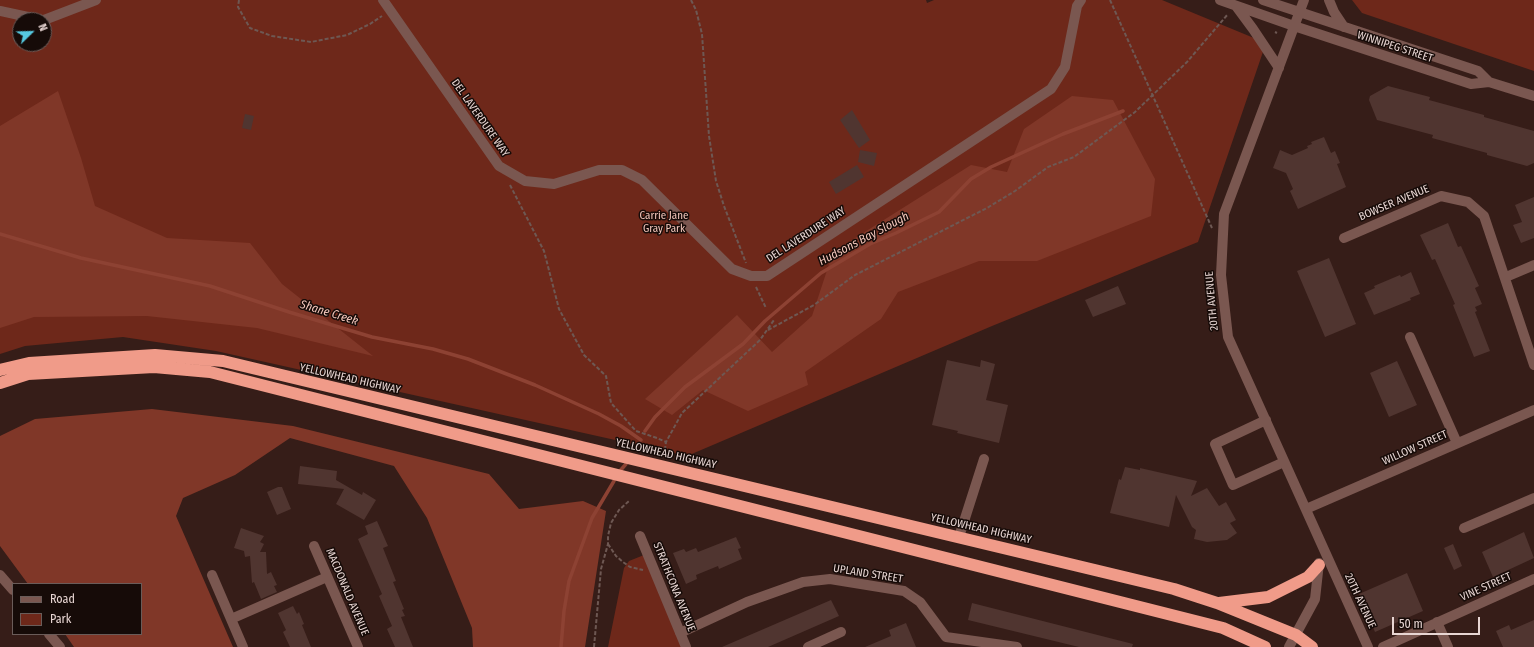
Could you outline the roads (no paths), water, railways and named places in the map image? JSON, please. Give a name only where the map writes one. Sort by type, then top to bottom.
[{"type":"highway","name":"YELLOWHEAD HIGHWAY","points":[[0,370],[29,363],[155,354],[223,362],[1174,589],[1217,603],[1296,635],[1312,647]]},
{"type":"highway","points":[[0,383],[28,374],[154,367],[210,372],[1223,628],[1265,647]]},
{"type":"highway","points":[[1217,603],[1268,597],[1308,577],[1319,565]]},
{"type":"street","points":[[52,17],[96,0]]},
{"type":"street","name":"DEL LAVERDURE WAY","points":[[383,0],[499,166],[525,181],[554,184],[599,170],[622,170],[642,180],[732,269],[751,276],[767,276],[1051,89],[1065,67],[1077,6],[1081,0]]},
{"type":"street","name":"WINNIPEG STREET","points":[[1220,0],[1471,84],[1489,82],[1534,96]]},
{"type":"street","name":"WINNIPEG STREET","points":[[1262,0],[1478,71],[1489,82]]},
{"type":"street","name":"20TH AVENUE","points":[[1304,0],[1224,214],[1221,275],[1228,337],[1368,647]]},
{"type":"street","points":[[1329,0],[1344,27]]},
{"type":"street","points":[[1236,6],[1279,68]]},
{"type":"street","points":[[0,11],[12,14]]},
{"type":"street","name":"BOWSER AVENUE","points":[[1344,238],[1442,196],[1468,202],[1484,216],[1506,277],[1534,365]]},
{"type":"street","points":[[1506,277],[1534,265]]},
{"type":"street","points":[[1410,336],[1456,443]]},
{"type":"street","name":"WILLOW STREET","points":[[1306,509],[1534,410]]},
{"type":"street","points":[[1266,420],[1215,444],[1233,485],[1284,462]]},
{"type":"street","points":[[959,537],[984,459]]},
{"type":"street","points":[[1464,528],[1534,498]]},
{"type":"street","name":"STRATHCONA AVENUE","points":[[640,536],[686,647]]},
{"type":"street","name":"20TH AVENUE","points":[[1289,647],[1314,599],[1319,565],[1320,543]]},
{"type":"street","name":"MACDONALD AVENUE","points":[[314,546],[358,647]]},
{"type":"street","points":[[0,574],[12,589]]},
{"type":"street","points":[[212,575],[243,647]]},
{"type":"street","points":[[231,619],[327,577]]},
{"type":"street","name":"UPLAND STREET","points":[[680,633],[747,602],[803,582],[830,579],[904,591],[920,602],[946,637],[1017,647]]},
{"type":"street","name":"VINE STREET","points":[[1383,647],[1534,579]]},
{"type":"street","points":[[1437,622],[1448,647]]},
{"type":"street","points":[[808,647],[841,632]]},
{"type":"street","points":[[50,635],[60,647]]},
{"type":"waterway","name":"Hudsons Bay Slough","points":[[645,431],[655,417],[685,387],[743,344],[765,321],[821,273],[870,244],[939,212],[971,179],[991,167],[1063,134],[1123,111]]},
{"type":"waterway","name":"Shane Creek","points":[[0,234],[81,258],[210,286],[372,337],[433,349],[468,359],[535,385],[599,414],[621,426],[641,440]]},
{"type":"waterway","name":"Hudsons Bay Slough","points":[[619,472],[626,464]]},
{"type":"waterway","name":"Hudsons Bay Slough","points":[[561,647],[564,611],[569,581],[592,518],[614,481]]},
{"type":"park label","name":"Carrie Jane Gray Park","points":[[664,222]]}]
